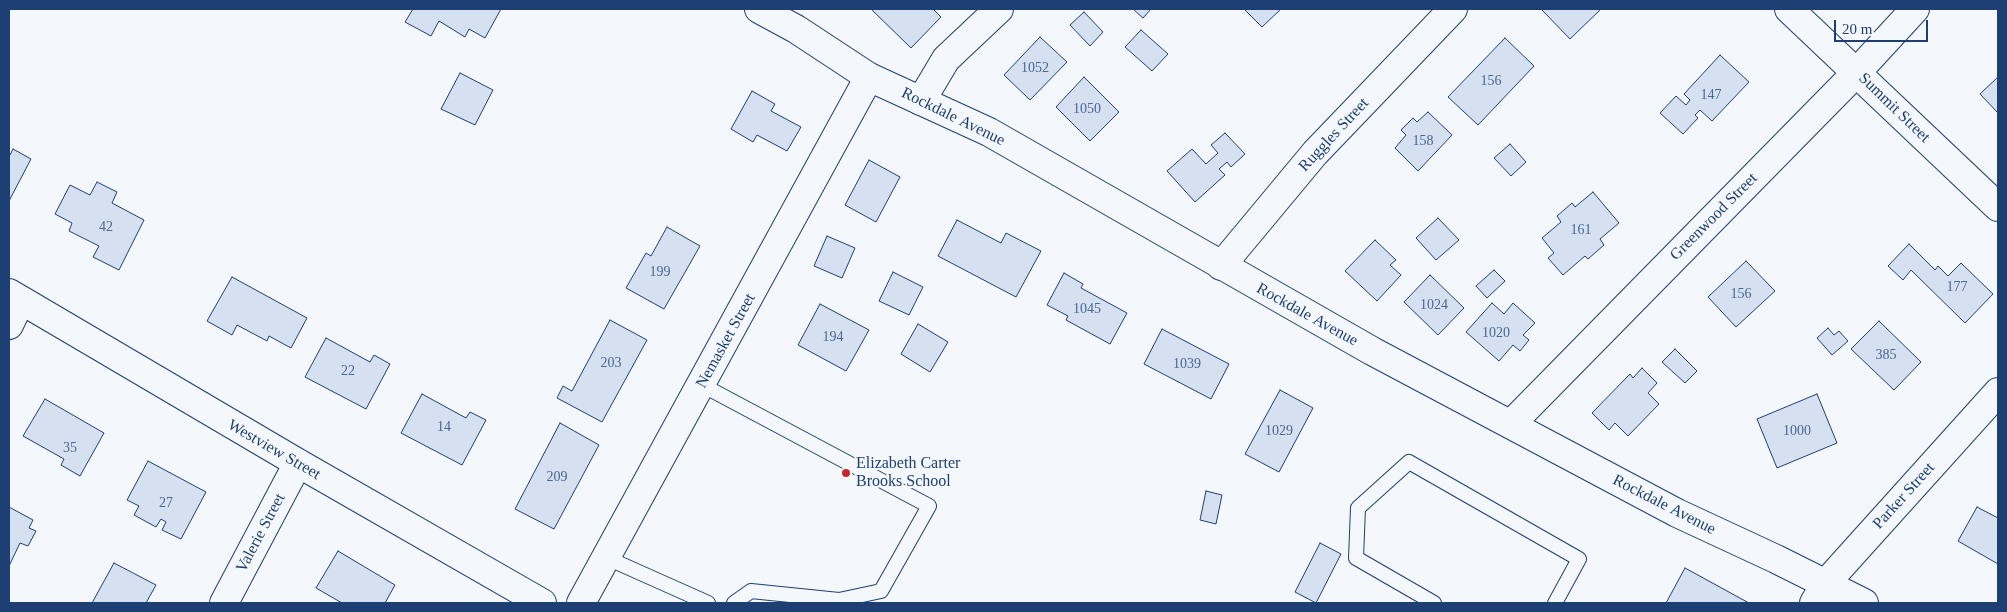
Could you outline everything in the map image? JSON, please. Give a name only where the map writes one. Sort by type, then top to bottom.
[{"type":"street","name":"Rockdale Avenue","points":[[759,9],[796,30],[869,77],[989,132],[1372,352],[1678,513],[1820,593],[1864,603]]},
{"type":"street","points":[[921,101],[946,59],[999,9]]},
{"type":"street","name":"Ruggles Street","points":[[1221,266],[1316,153],[1453,9]]},
{"type":"street","name":"Summit Street","points":[[1789,9],[1998,207]]},
{"type":"street","name":"Greenwood Street","points":[[1511,424],[1857,72],[1915,9]]},
{"type":"street","name":"Nemasket Street","points":[[581,603],[869,77]]},
{"type":"street","points":[[9,325],[15,297]]},
{"type":"street","name":"Westview Street","points":[[15,297],[542,603]]},
{"type":"street","name":"Parker Street","points":[[1820,593],[1998,392]]},
{"type":"street","name":"Valerie Street","points":[[224,603],[298,463]]},
{"type":"lane","points":[[702,385],[929,506],[881,591],[839,600],[751,591],[734,603]]},
{"type":"lane","points":[[1434,603],[1356,558],[1358,508],[1409,462],[1578,559],[1554,603]]},
{"type":"lane","points":[[607,558],[708,603]]},
{"type":"building","points":[[413,9],[501,9],[485,38],[469,29],[465,37],[439,21],[431,36],[405,22]]},
{"type":"building","points":[[871,9],[933,9],[941,17],[911,48]]},
{"type":"building","points":[[1133,9],[1151,9],[1143,18]]},
{"type":"building","points":[[1244,9],[1281,9],[1262,27]]},
{"type":"building","points":[[1541,9],[1601,9],[1570,39]]},
{"type":"building","points":[[1084,12],[1103,32],[1090,46],[1070,25]]},
{"type":"building","points":[[1141,30],[1168,54],[1152,71],[1125,47]]},
{"type":"building","points":[[1040,37],[1067,62],[1030,100],[1004,75]]},
{"type":"building","points":[[1505,38],[1534,66],[1478,125],[1448,97]]},
{"type":"building","points":[[1720,55],[1749,82],[1712,121],[1700,110],[1695,115],[1698,118],[1683,134],[1660,113],[1676,96],[1686,105],[1690,100],[1684,94]]},
{"type":"building","points":[[460,73],[493,90],[475,125],[441,109]]},
{"type":"building","points":[[1084,77],[1119,112],[1090,141],[1056,107]]},
{"type":"building","points":[[1998,77],[1998,113],[1980,94]]},
{"type":"building","points":[[752,91],[775,104],[771,111],[801,127],[787,151],[757,135],[753,142],[731,129]]},
{"type":"building","points":[[1428,112],[1452,135],[1418,171],[1395,148],[1406,135],[1401,130],[1413,118],[1417,122]]},
{"type":"building","points":[[1225,133],[1245,154],[1231,167],[1227,162],[1219,169],[1225,175],[1195,202],[1167,171],[1192,149],[1206,164],[1218,153],[1211,145]]},
{"type":"building","points":[[1510,144],[1526,162],[1511,176],[1494,158]]},
{"type":"building","points":[[13,149],[31,159],[9,201],[9,155]]},
{"type":"building","points":[[869,160],[900,177],[876,222],[845,205]]},
{"type":"building","points":[[97,182],[117,192],[112,203],[144,220],[119,270],[93,257],[99,246],[69,231],[72,223],[55,214],[70,185],[90,195]]},
{"type":"building","points":[[1593,192],[1619,223],[1600,239],[1604,245],[1588,259],[1585,256],[1563,275],[1548,258],[1554,253],[1542,238],[1561,222],[1557,216],[1572,203],[1575,207]]},
{"type":"building","points":[[1438,218],[1459,240],[1436,260],[1416,238]]},
{"type":"building","points":[[957,220],[1001,243],[1006,233],[1041,251],[1016,297],[938,256]]},
{"type":"building","points":[[667,227],[700,246],[664,309],[626,288],[646,253],[651,256]]},
{"type":"building","points":[[827,236],[855,248],[842,278],[814,266]]},
{"type":"building","points":[[1375,240],[1396,260],[1390,265],[1401,275],[1377,301],[1345,271]]},
{"type":"building","points":[[1909,244],[1935,270],[1938,266],[1948,276],[1961,263],[1993,294],[1965,323],[1911,270],[1903,280],[1888,266]]},
{"type":"building","points":[[1746,261],[1775,291],[1736,327],[1708,297]]},
{"type":"building","points":[[1494,270],[1505,281],[1487,298],[1476,286]]},
{"type":"building","points":[[893,272],[923,287],[909,315],[879,301]]},
{"type":"building","points":[[1064,273],[1083,284],[1081,288],[1127,313],[1110,344],[1066,320],[1068,316],[1047,305]]},
{"type":"building","points":[[1430,275],[1464,308],[1438,335],[1404,302]]},
{"type":"building","points":[[232,277],[307,318],[291,348],[269,336],[267,341],[237,325],[232,335],[207,321]]},
{"type":"building","points":[[1492,303],[1504,314],[1513,303],[1535,323],[1523,335],[1529,340],[1520,351],[1513,345],[1499,361],[1466,332]]},
{"type":"building","points":[[820,304],[869,330],[846,371],[798,345]]},
{"type":"building","points":[[610,320],[647,340],[602,422],[557,398],[563,386],[572,391]]},
{"type":"building","points":[[1879,321],[1921,362],[1894,390],[1851,349]]},
{"type":"building","points":[[918,324],[948,342],[930,372],[901,354]]},
{"type":"building","points":[[1828,328],[1834,335],[1839,331],[1848,341],[1832,355],[1817,338]]},
{"type":"building","points":[[1162,329],[1229,364],[1211,399],[1144,364]]},
{"type":"building","points":[[326,338],[370,362],[374,355],[390,364],[366,409],[305,377]]},
{"type":"building","points":[[1675,349],[1697,371],[1685,383],[1662,362]]},
{"type":"building","points":[[1642,368],[1657,383],[1648,393],[1659,404],[1628,436],[1615,423],[1609,430],[1592,413],[1630,374],[1633,378]]},
{"type":"building","points":[[1280,390],[1313,408],[1279,472],[1245,454]]},
{"type":"building","points":[[422,394],[466,418],[470,412],[486,420],[462,465],[401,433]]},
{"type":"building","points":[[1817,394],[1837,443],[1777,468],[1757,419]]},
{"type":"building","points":[[45,399],[104,433],[80,476],[61,465],[64,459],[23,436]]},
{"type":"building","points":[[560,423],[599,445],[554,529],[515,509]]},
{"type":"building","points":[[148,461],[206,492],[181,539],[162,530],[166,522],[161,519],[156,527],[134,515],[139,506],[127,500]]},
{"type":"building","points":[[1206,491],[1222,495],[1216,524],[1200,520]]},
{"type":"building","points":[[9,507],[33,520],[29,528],[36,531],[28,546],[20,543],[9,566]]},
{"type":"building","points":[[1977,507],[1998,518],[1998,564],[1958,541]]},
{"type":"building","points":[[1320,543],[1341,554],[1316,603],[1295,592]]},
{"type":"building","points":[[338,551],[395,585],[385,603],[342,603],[316,588]]},
{"type":"building","points":[[114,563],[156,585],[146,603],[92,603]]},
{"type":"building","points":[[1685,568],[1749,603],[1666,603]]},
{"type":"place","name":"Elizabeth Carter Brooks School","points":[[846,473]]}]
